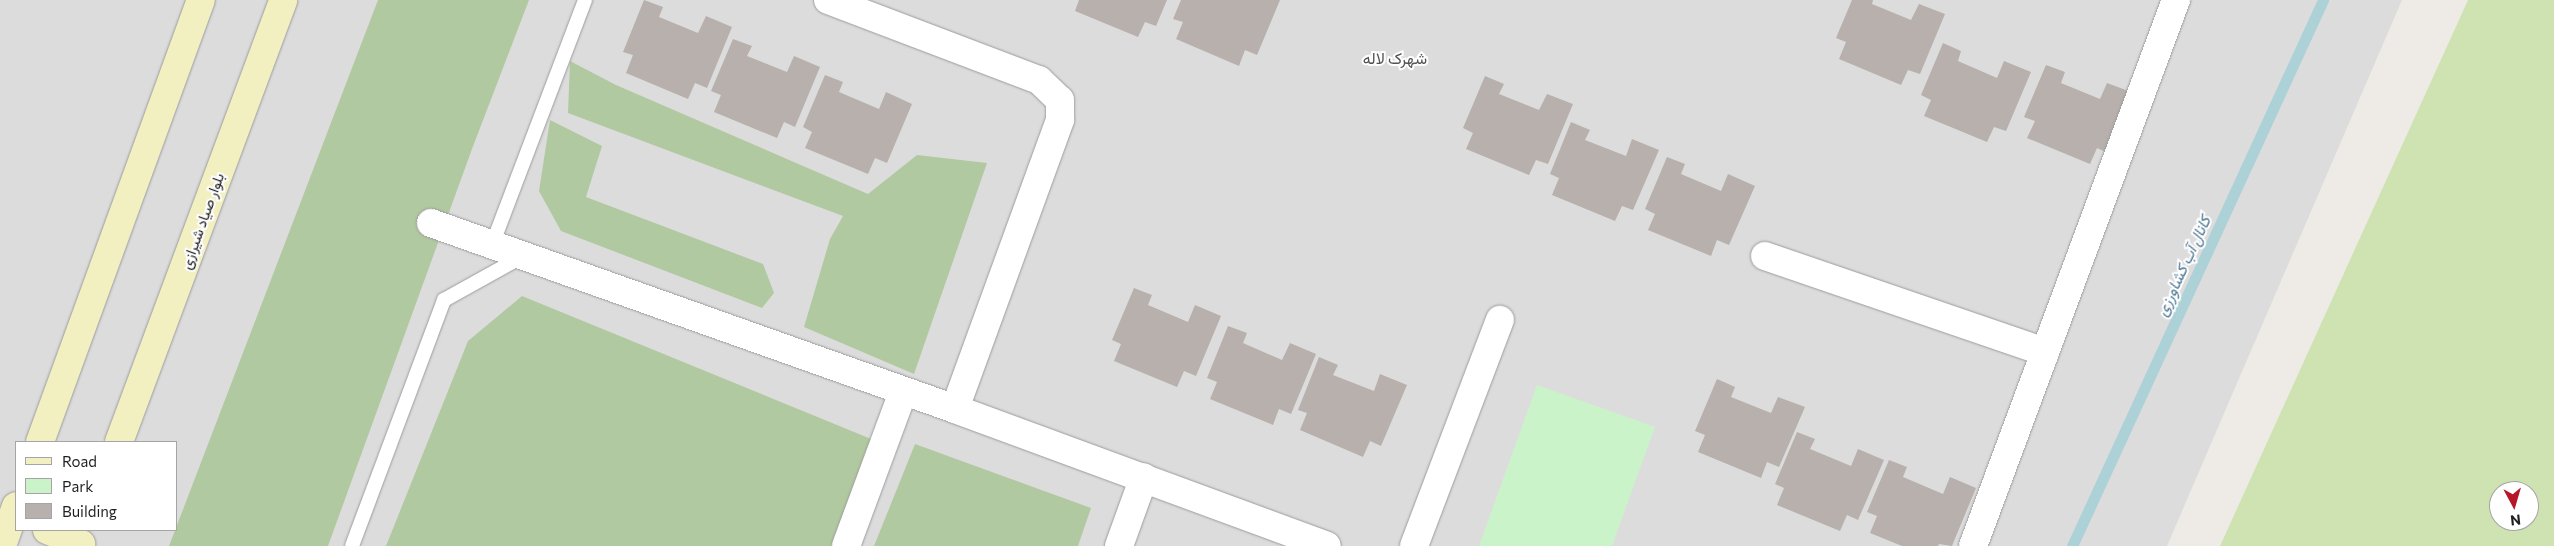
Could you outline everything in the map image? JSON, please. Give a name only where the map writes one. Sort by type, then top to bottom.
[{"type":"main road","points":[[40,441],[201,0]]},
{"type":"main road","name":"بلوار صیاد شیرازی","points":[[119,441],[283,0]]},
{"type":"main road","points":[[2,546],[15,513]]},
{"type":"main road","points":[[51,531],[83,540]]},
{"type":"street","points":[[828,0],[1039,80],[1060,100],[1060,120],[956,409]]},
{"type":"street","points":[[1973,546],[2176,0]]},
{"type":"street","points":[[431,223],[903,392],[956,409],[1327,546]]},
{"type":"street","points":[[1766,256],[2046,352]]},
{"type":"street","points":[[1414,546],[1500,320]]},
{"type":"street","points":[[846,546],[903,392]]},
{"type":"street","points":[[1120,546],[1144,477]]},
{"type":"lane","points":[[492,245],[585,0]]},
{"type":"lane","points":[[352,546],[444,300],[522,256]]},
{"type":"shaded area","points":[[0,0],[2402,0],[2167,546],[0,546]]},
{"type":"green space","points":[[378,0],[529,0],[472,149],[328,546],[169,546],[175,531],[178,531],[178,522]]},
{"type":"green space","points":[[2468,0],[2554,0],[2554,546],[2220,546]]},
{"type":"green space","points":[[570,61],[616,85],[868,194],[917,155],[987,163],[914,374],[804,327],[830,239],[843,216],[568,113]]},
{"type":"green space","points":[[550,120],[602,146],[586,197],[763,264],[774,293],[762,308],[561,231],[539,191]]},
{"type":"green space","points":[[522,296],[876,441],[840,546],[386,546],[468,341]]},
{"type":"green space","points":[[1537,385],[1655,427],[1612,546],[1479,546]]},
{"type":"green space","points":[[915,444],[1091,508],[1078,546],[874,546]]},
{"type":"building","points":[[644,0],[663,7],[659,17],[698,33],[706,16],[732,27],[707,88],[695,83],[688,99],[626,73],[633,55],[623,52]]},
{"type":"building","points":[[1079,0],[1167,0],[1156,26],[1145,22],[1138,37],[1075,11]]},
{"type":"building","points":[[1181,0],[1280,0],[1257,55],[1245,50],[1239,66],[1176,39],[1183,22],[1173,19]]},
{"type":"building","points":[[1852,0],[1873,0],[1872,4],[1911,20],[1919,4],[1945,14],[1920,74],[1908,70],[1901,85],[1839,59],[1846,42],[1836,38]]},
{"type":"building","points":[[733,39],[752,46],[747,56],[787,72],[794,56],[820,67],[795,127],[784,122],[777,138],[714,112],[721,95],[711,91]]},
{"type":"building","points":[[1943,43],[1961,51],[1958,61],[1997,78],[2004,61],[2031,72],[2006,131],[1994,127],[1987,142],[1924,116],[1931,100],[1921,95]]},
{"type":"building","points":[[2046,65],[2065,72],[2061,83],[2100,99],[2107,83],[2134,93],[2108,153],[2097,148],[2090,164],[2027,138],[2035,121],[2024,117]]},
{"type":"building","points":[[825,75],[843,82],[839,92],[879,109],[886,92],[912,104],[887,163],[875,158],[868,174],[805,148],[812,132],[803,127]]},
{"type":"building","points":[[1485,76],[1504,84],[1499,94],[1539,110],[1547,94],[1573,104],[1548,164],[1536,160],[1529,175],[1466,149],[1473,133],[1463,128]]},
{"type":"building","points":[[1571,122],[1590,130],[1585,140],[1626,156],[1632,139],[1659,150],[1633,210],[1622,206],[1615,221],[1552,195],[1559,178],[1550,174]]},
{"type":"building","points":[[1667,157],[1685,164],[1681,174],[1721,191],[1728,174],[1755,186],[1729,245],[1717,240],[1711,256],[1648,230],[1655,214],[1645,209]]},
{"type":"building","points":[[1134,288],[1152,295],[1148,305],[1188,322],[1195,305],[1221,316],[1196,376],[1184,371],[1177,387],[1114,361],[1121,344],[1112,340]]},
{"type":"building","points":[[1228,326],[1247,333],[1243,343],[1282,360],[1290,343],[1316,354],[1291,414],[1279,409],[1273,425],[1210,399],[1217,382],[1207,378]]},
{"type":"building","points":[[1319,357],[1338,365],[1333,375],[1374,391],[1380,374],[1407,385],[1381,446],[1370,441],[1363,457],[1300,430],[1307,413],[1298,410]]},
{"type":"building","points":[[1717,379],[1735,387],[1731,397],[1771,413],[1778,397],[1805,407],[1779,467],[1767,462],[1761,478],[1698,452],[1705,435],[1695,431]]},
{"type":"building","points":[[1797,432],[1815,439],[1810,449],[1851,466],[1858,449],[1884,460],[1858,520],[1847,515],[1840,531],[1777,505],[1784,488],[1775,484]]},
{"type":"building","points":[[1889,460],[1907,467],[1903,477],[1943,494],[1950,477],[1976,488],[1952,546],[1939,544],[1938,546],[1902,546],[1870,533],[1877,516],[1867,512]]},
{"type":"waterway","name":"کانال آب کشاورزی","points":[[2072,546],[2323,0]]},
{"type":"district","name":"شهرک لاله","points":[[1395,58]]}]
